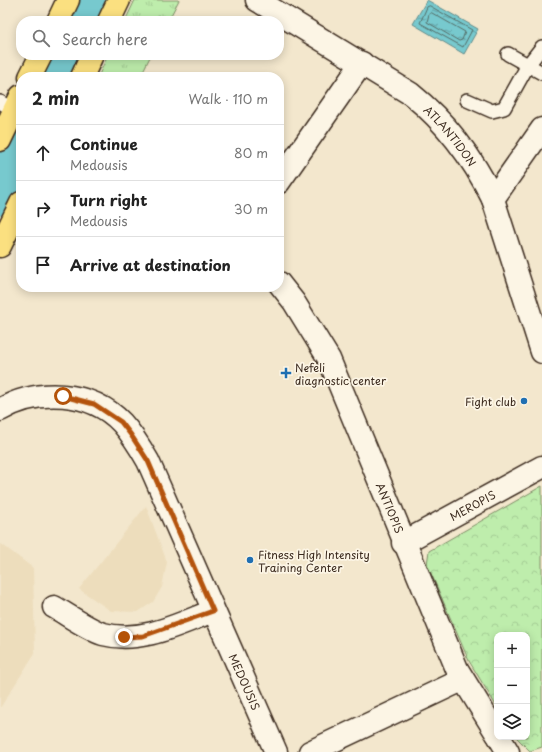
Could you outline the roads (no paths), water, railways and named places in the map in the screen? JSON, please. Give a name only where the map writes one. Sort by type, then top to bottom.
[{"type":"main road","points":[[60,16],[68,0]]},
{"type":"main road","points":[[111,16],[119,0]]},
{"type":"main road","points":[[32,72],[38,60]]},
{"type":"main road","points":[[84,72],[90,60]]},
{"type":"main road","points":[[0,140],[12,103]]},
{"type":"main road","points":[[0,246],[16,213]]},
{"type":"street","name":"ATLANTIDON","points":[[258,0],[411,94],[439,118],[454,136],[473,163],[492,199],[542,352]]},
{"type":"street","points":[[284,175],[362,63]]},
{"type":"street","points":[[492,199],[542,129]]},
{"type":"street","name":"ANTIOPIS","points":[[284,289],[294,302],[329,359],[403,543],[462,680],[494,729]]},
{"type":"street","name":"MEDOUSIS","points":[[0,410],[32,396],[63,396],[94,404],[121,422],[148,461],[276,752]]},
{"type":"street","name":"MEROPIS","points":[[403,543],[542,467]]},
{"type":"street","points":[[54,608],[102,634],[124,637],[143,636],[213,611]]},
{"type":"street","points":[[310,752],[462,680]]},
{"type":"street","points":[[501,740],[508,752]]},
{"type":"lane","points":[[467,100],[492,111],[504,108],[528,65],[542,47]]},
{"type":"lane","points":[[508,54],[542,73]]},
{"type":"water","points":[[427,0],[478,29],[464,54],[413,24]]},
{"type":"waterway","points":[[87,16],[95,0]]},
{"type":"waterway","points":[[60,72],[66,60]]},
{"type":"waterway","points":[[0,196],[16,162]]},
{"type":"place","name":"Nefeli diagnostic center","points":[[286,373]]},
{"type":"place","name":"Fight club","points":[[524,401]]},
{"type":"place","name":"Fitness High Intensity Training Center","points":[[250,560]]}]
